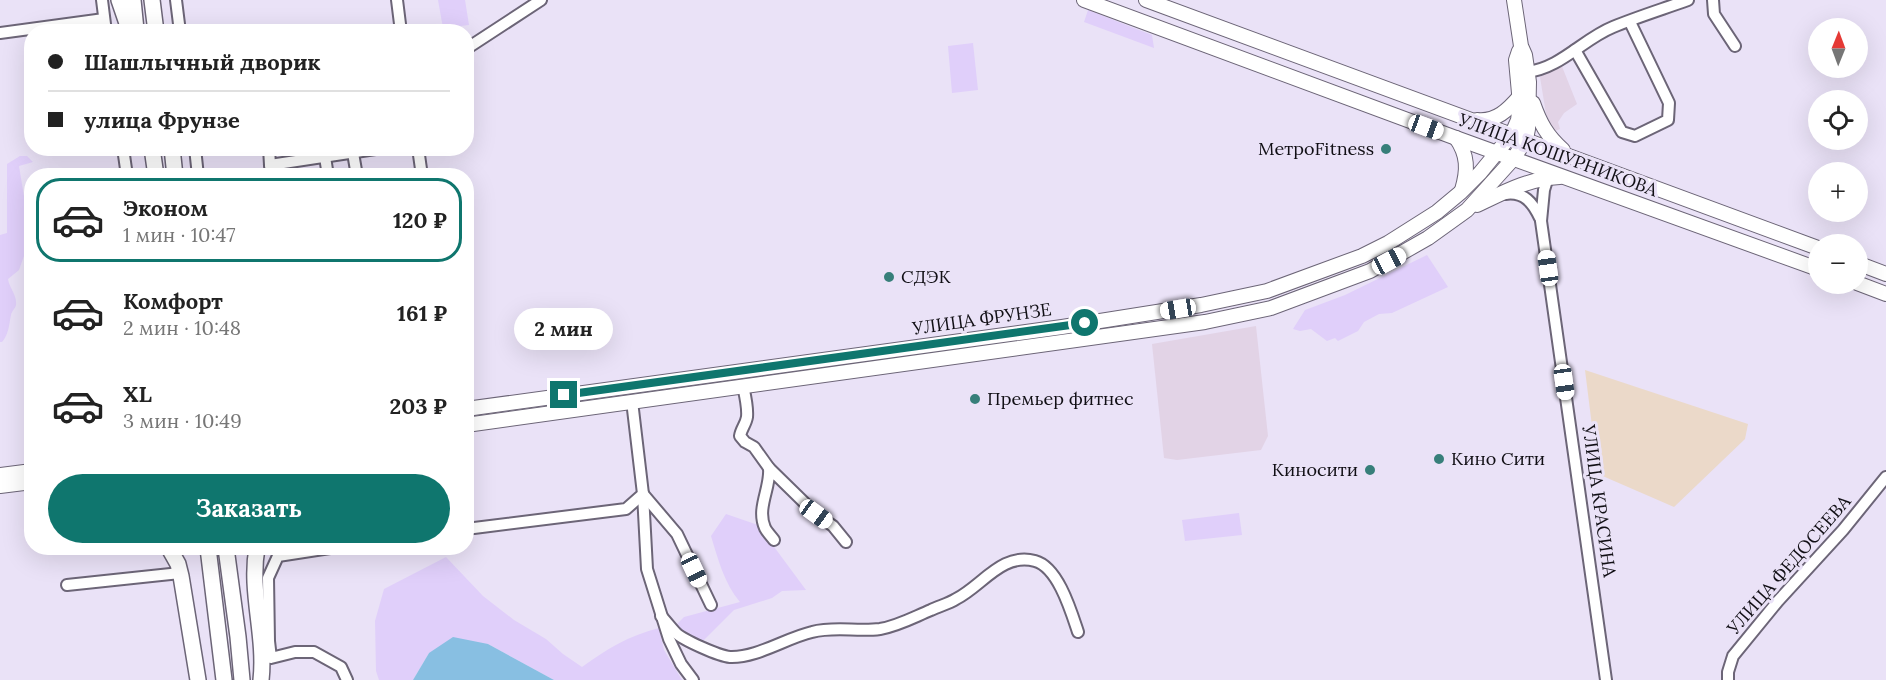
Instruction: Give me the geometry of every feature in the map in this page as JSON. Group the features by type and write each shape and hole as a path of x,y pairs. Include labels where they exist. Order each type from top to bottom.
{"highway":[{"path":"119,0 127,24"},
{"path":"133,0 135,24"},
{"path":"152,0 155,24"},
{"path":"162,24 163,0"},
{"path":"173,555 180,573 195,679"},
{"path":"209,555 224,680"},
{"path":"227,555 242,680"},
{"path":"256,555 255,574 262,656 261,680"}],"main road":[{"name":"УЛИЦА КОШУРНИКОВА","path":"1084,0 1456,138 1808,264"},
{"name":"УЛИЦА КОШУРНИКОВА","path":"1146,0 1808,244"},
{"path":"1512,134 1525,94 1527,72 1514,0"},
{"path":"1521,46 1516,60 1530,115 1526,139"},
{"path":"1471,119 1485,121 1500,116 1525,94"},
{"path":"1525,94 1551,140 1569,155"},
{"name":"УЛИЦА ФРУНЗЕ","path":"474,408 1006,334 1201,305 1267,291 1362,256 1399,237 1444,207 1461,192 1512,134"},
{"path":"1456,138 1464,148 1467,163 1461,192"},
{"name":"УЛИЦА ФРУНЗЕ","path":"474,424 1205,322 1271,308 1370,271 1428,238 1467,210 1514,158 1526,139"},
{"path":"1467,210 1511,188 1548,177 1566,176"},
{"path":"1868,267 1886,274"},
{"path":"1868,287 1886,294"},
{"path":"1006,334 1009,350"},
{"path":"935,344 937,360"},
{"path":"0,475 24,472"},
{"path":"0,486 24,483"}],"street":[{"path":"102,0 105,24"},
{"path":"176,0 179,24"},
{"path":"397,0 400,24"},
{"path":"474,44 541,0"},
{"path":"1527,72 1558,62 1605,31 1688,0"},
{"path":"1713,0 1714,14 1735,46"},
{"path":"67,24 104,19"},
{"path":"1575,50 1622,132 1635,136 1668,120 1669,103 1630,22"},
{"path":"0,33 24,30"},
{"path":"278,168 320,156"},
{"name":"УЛИЦА КРАСИНА","path":"1548,177 1544,190 1541,221 1605,680"},
{"name":"УЛИЦА КРАСИНА","path":"1496,196 1516,194 1528,199 1534,205 1541,221"},
{"path":"743,386 747,420 740,430 740,436 744,442 754,447 769,468 816,514 832,526 846,542"},
{"path":"632,401 643,494 647,569 669,639 681,664 693,680"},
{"path":"769,468 770,480 763,502 763,516 765,527 774,540"},
{"name":"УЛИЦА ФЕДОСЕЕВА","path":"1728,680 1733,656 1886,477"},
{"path":"474,527 626,509 643,494"},
{"path":"643,494 677,534 711,605"},
{"path":"281,555 278,556 268,578 271,658 295,652 314,652 341,667 347,680"},
{"path":"661,616 676,634 714,653 728,657 741,657 823,629 867,630 894,626 957,599 1000,566 1013,560 1025,559 1038,561 1053,573 1078,632"},
{"path":"67,585 180,573"}],"shaded area":[{"path":"438,0 465,0 469,24 442,24"},
{"path":"1088,10 1152,35 1154,48 1084,22"},
{"path":"973,43 978,90 952,93 948,46"},
{"path":"1561,64 1577,104 1564,113 1558,122 1560,129 1553,132 1546,114 1540,77"},
{"path":"20,156 27,156 33,162 19,166 24,196 24,256 19,270 8,279 16,304 6,336 0,342 0,235 7,233 7,164"},
{"path":"1427,255 1448,287 1392,313 1379,314 1364,322 1358,331 1338,341 1335,338 1327,341 1311,329 1300,331 1293,329 1305,310 1345,295"},
{"path":"1256,326 1268,436 1261,450 1177,460 1164,458 1152,344"},
{"path":"1585,370 1748,424 1745,439 1674,507 1598,474"},
{"path":"1239,513 1242,535 1185,541 1182,520"},
{"path":"726,514 758,525 806,590 782,591 772,598 734,610 702,642 682,632 677,624 684,617 740,602 726,579 711,536"},
{"path":"446,557 483,596 582,667 618,644 659,628 664,650 682,680 554,680 488,644 429,653 413,680 379,680 376,671 375,621 384,589"}],"water":[{"path":"453,637 488,644 554,680 413,680 429,653"}],"place":[{"name":"МетроFitness","path":"1386,149"},
{"name":"СДЭК","path":"889,277"},
{"name":"Премьер фитнес","path":"975,399"},
{"name":"Кино Сити","path":"1439,459"},
{"name":"Киносити","path":"1370,470"}],"route":[{"path":"564,395 1085,323"}]}
